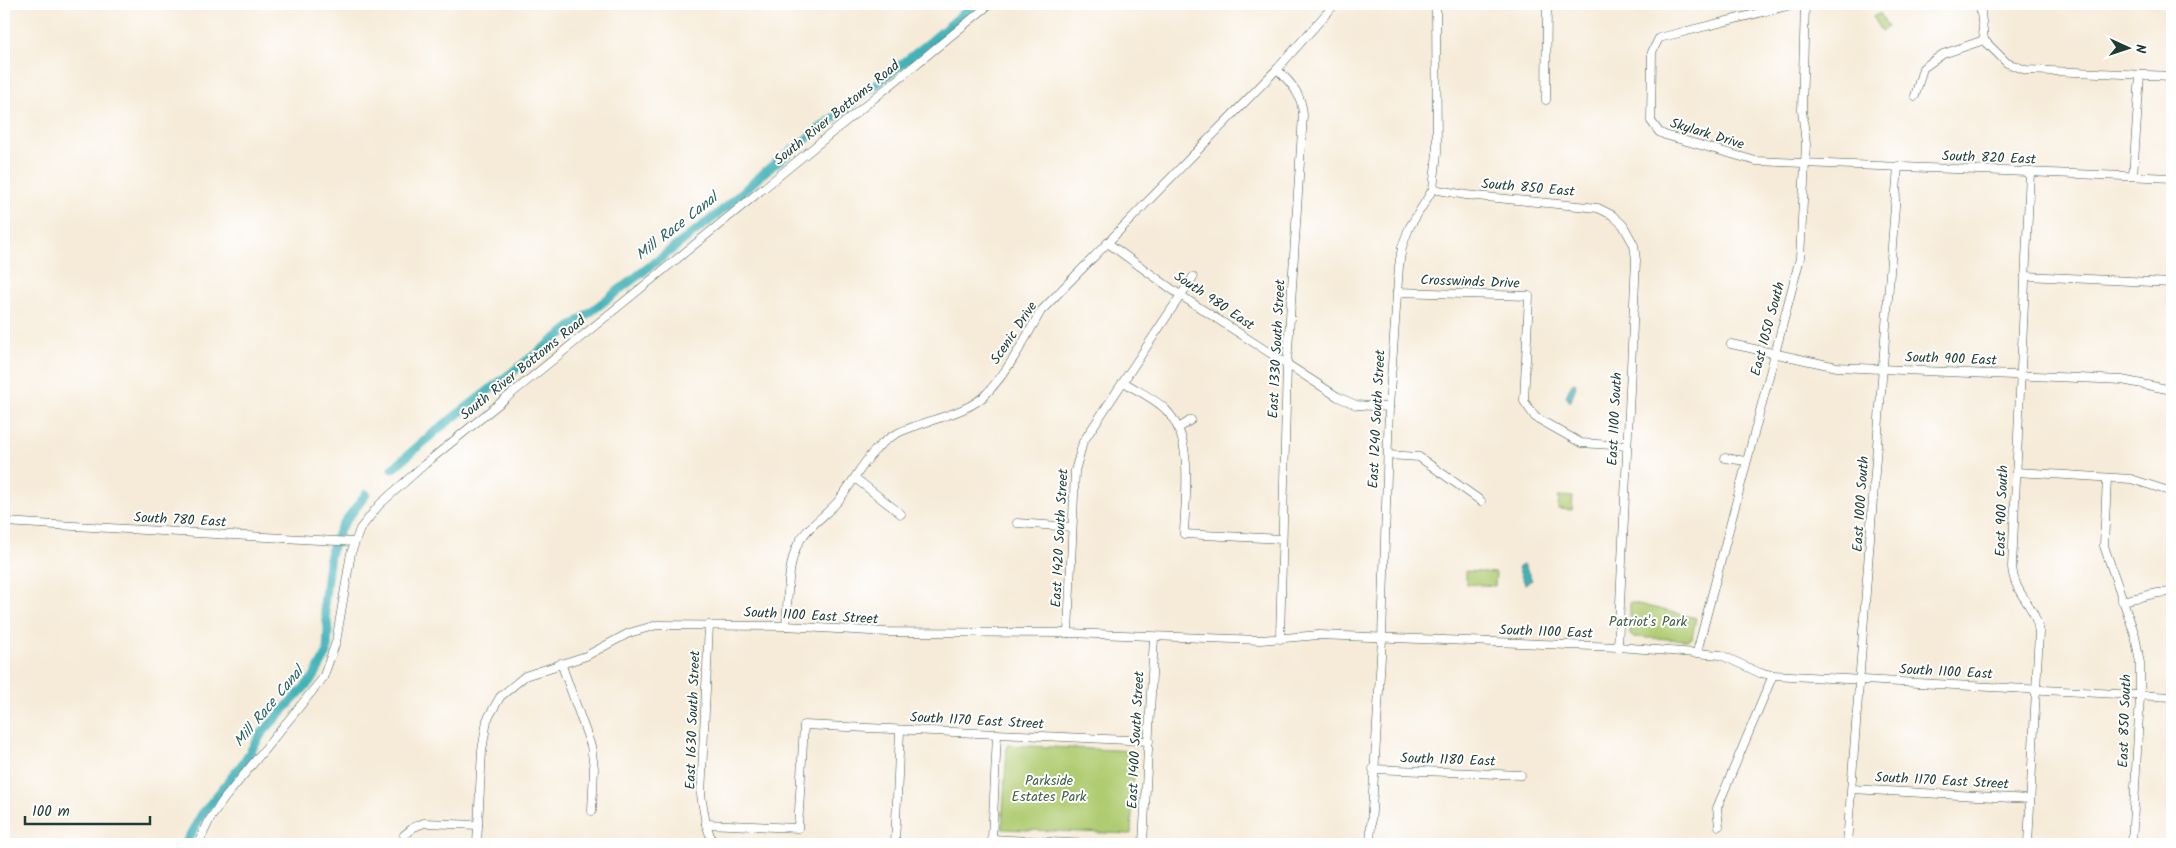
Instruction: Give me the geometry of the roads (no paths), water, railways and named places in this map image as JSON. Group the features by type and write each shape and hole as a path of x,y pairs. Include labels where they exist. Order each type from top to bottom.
{"street":[{"name":"South River Bottoms Road","path":"198,844 207,824 224,799 323,678 336,642 354,542 360,529 374,511 424,464 990,4"},
{"name":"Scenic Drive","path":"786,626 791,571 796,548 808,529 838,501 864,462 878,446 896,434 923,422 953,414 987,394 1020,348 1041,311 1277,69 1335,4"},
{"name":"East 1240 South Street","path":"1370,844 1382,639 1389,407 1397,292 1402,247 1409,228 1433,189 1437,153 1436,4"},
{"path":"1546,100 1547,4"},
{"name":"Skylark Drive","path":"1795,4 1659,38 1652,52 1651,121 1659,132 1665,135 1749,160 1805,163"},
{"name":"East 1050 South","path":"1697,652 1800,258 1806,144 1802,110 1805,4"},
{"path":"1980,4 1984,40 2007,63 2026,70 2172,76"},
{"path":"1915,96 1923,68 1943,54 1984,40"},
{"name":"East 1330 South Street","path":"1277,69 1296,90 1303,106 1288,365 1280,639"},
{"path":"2133,176 2140,75"},
{"name":"South 820 East","path":"1805,163 2172,178"},
{"name":"East 1000 South","path":"1847,844 1898,166"},
{"name":"East 900 South","path":"2028,844 2038,625 2033,611 2017,590 2013,576 2030,172"},
{"name":"South 850 East","path":"1433,189 1466,195 1589,206 1605,211 1619,221"},
{"name":"East 1100 South","path":"1618,647 1636,260 1631,238 1619,221"},
{"name":"South 980 East","path":"1108,244 1180,295 1338,397 1356,406 1389,407"},
{"path":"2025,276 2172,283"},
{"name":"East 1420 South Street","path":"1068,633 1075,471 1083,442 1192,278"},
{"name":"Crosswinds Drive","path":"1397,292 1529,296 1524,401 1535,417 1581,443 1627,446"},
{"name":"South 900 East","path":"1731,344 1837,367 2122,380 2172,390"},
{"path":"1124,382 1166,409 1179,428 1186,452 1184,534 1282,539"},
{"path":"1179,428 1190,420"},
{"path":"1388,455 1419,457 1481,501"},
{"path":"1725,458 1746,461"},
{"path":"2016,472 2131,479 2172,492"},
{"path":"855,478 901,514"},
{"name":"East 850 South","path":"2107,478 2103,537 2108,559 2138,648 2140,696 2132,844"},
{"name":"South 780 East","path":"4,522 354,542"},
{"path":"1017,523 1072,527"},
{"path":"2122,601 2172,592"},
{"name":"South 1100 East Street","path":"478,825 482,751 487,720 500,697 525,676 586,656 630,633 657,625 786,626 887,632 1068,633 1154,637"},
{"name":"East 1630 South Street","path":"709,625 701,795 706,824 713,844"},
{"name":"South 1100 East","path":"1154,637 1261,640 1319,635 1618,647 1721,655 1760,673 1773,676 2172,697"},
{"name":"East 1400 South Street","path":"1144,844 1154,637"},
{"path":"561,663 591,746 594,768 592,810"},
{"path":"1719,826 1717,808 1773,676"},
{"name":"South 1170 East Street","path":"706,824 798,828 804,725 1149,741"},
{"path":"895,844 900,730"},
{"path":"997,735 992,839 1090,844"},
{"name":"South 1180 East","path":"1373,769 1521,775"},
{"name":"South 1170 East Street","path":"1852,789 2030,799"},
{"path":"404,835 414,827 424,824 478,825 477,844"}],"water":[{"path":"1572,383 1575,383 1576,386 1571,401 1569,401 1566,396"},
{"path":"1524,564 1532,580 1525,584 1518,568"}],"waterway":[{"name":"Mill Race Canal","path":"392,469 437,430 719,213 767,170 930,42 975,4"},
{"name":"Mill Race Canal","path":"185,844 202,814 243,763 262,733 313,678 327,653 328,628 324,605 330,554 341,527 366,494"}],"park label":[{"name":"Patriot's Park","path":"1648,622"},
{"name":"Parkside Estates Park","path":"1049,790"}]}
